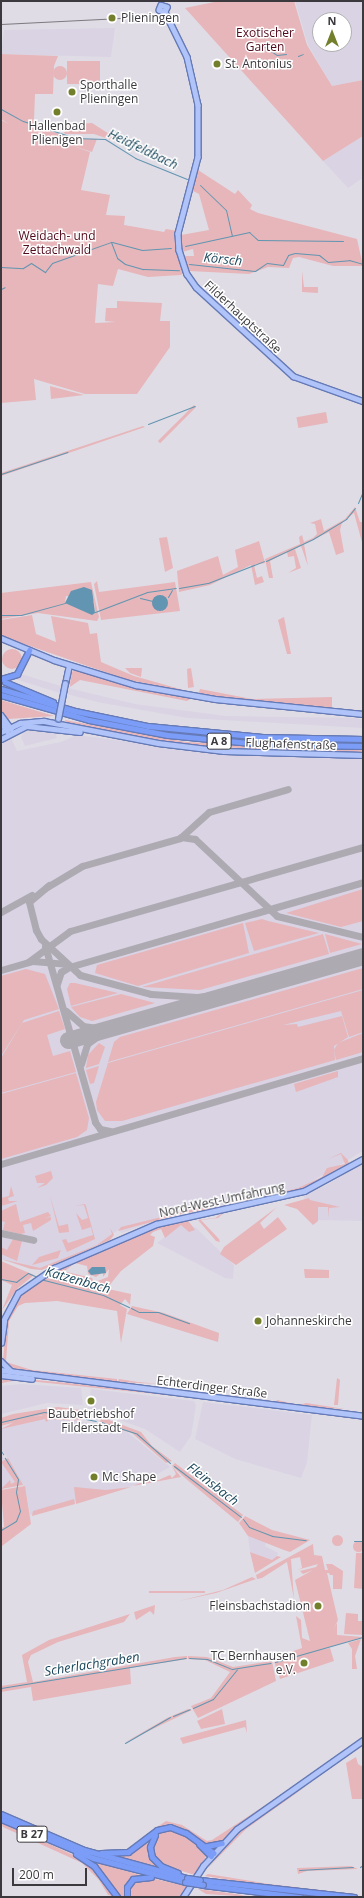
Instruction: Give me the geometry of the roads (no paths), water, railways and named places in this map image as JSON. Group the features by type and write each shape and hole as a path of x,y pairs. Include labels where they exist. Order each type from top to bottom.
{"highway":[{"path":"3,680 13,677 22,668 29,650"},
{"path":"3,680 59,707"},
{"name":"A 8","path":"1,689 59,707 180,730 262,737 363,739"},
{"name":"A 8","path":"2,695 90,720 168,735 252,743 363,746"},
{"name":"B 27","path":"1,1814 84,1850 204,1883 300,1897"},
{"name":"B 27","path":"1,1819 73,1850 158,1876 187,1878 200,1880 204,1883 354,1897"},
{"path":"84,1850 124,1854 157,1830 170,1827 207,1846 212,1854"},
{"path":"187,1878 154,1861 150,1847 157,1832 178,1830 212,1854"},
{"path":"207,1846 222,1843"},
{"path":"73,1850 94,1866 117,1897"},
{"path":"127,1897 127,1887 133,1879 158,1876"}],"main road":[{"name":"Filderhauptstraße","path":"160,3 166,7 165,12 187,56 198,105 197,165 178,233 179,250 187,274 196,287 293,376 363,401"},
{"path":"3,639 70,665 136,684 196,696 363,714"},
{"path":"3,639 36,649 41,655"},
{"path":"57,723 70,665"},
{"path":"1,715 10,731"},
{"path":"3,721 20,726"},
{"name":"Flughafenstraße","path":"1,739 10,731 20,726 57,723 123,737 224,751 363,755"},
{"name":"Flughafenstraße","path":"1,732 10,731"},
{"name":"Nord-West-Umfahrung","path":"1,1325 7,1310 18,1293 35,1278 42,1274 156,1224 304,1191 363,1159"},
{"name":"Nord-West-Umfahrung","path":"1,1343 7,1310"},
{"path":"1,1361 13,1372"},
{"name":"Echterdinger Straße","path":"1,1370 58,1380"},
{"name":"Echterdinger Straße","path":"1,1375 58,1380 363,1416"},
{"path":"183,1897 212,1854 222,1843 253,1817 342,1757 363,1740"}],"water":[{"path":"84,587 92,590 95,613 92,615 65,603 71,591"},
{"path":"160,595 166,597 168,603 166,609 160,611 154,609 152,603 154,597"},
{"path":"92,1267 105,1267 106,1273 91,1275 88,1271"}],"waterway":[{"path":"262,45 277,55 286,54"},
{"path":"298,56 303,54"},
{"name":"Heidfeldbach","path":"1,109 23,121 75,138 105,139 135,158 187,179"},
{"name":"Heidfeldbach","path":"200,185 226,210 232,235"},
{"name":"Heidfeldbach","path":"185,246 249,232 258,240 343,241"},
{"name":"Körsch","path":"1,267 23,268 31,263 45,272 52,263 111,242 117,258 125,264 143,269 179,270"},
{"path":"112,242 142,250 171,248"},
{"name":"Körsch","path":"189,264 255,271 267,263 283,265 288,255 295,253 319,255 328,262 349,260 363,264"},
{"path":"1,289 5,287"},
{"path":"148,424 195,406"},
{"path":"1,474 67,452"},
{"path":"358,503 363,491"},
{"path":"266,561 313,539 346,519 355,508"},
{"path":"179,588 208,583 264,561"},
{"path":"95,612 147,592 176,588"},
{"path":"168,597 172,590"},
{"path":"140,598 153,601"},
{"path":"1,615 21,615 65,603"},
{"name":"Katzenbach","path":"1,1279 16,1282 28,1273 37,1277"},
{"name":"Katzenbach","path":"40,1279 103,1295 129,1307"},
{"name":"Katzenbach","path":"131,1308 139,1312 158,1312 189,1323"},
{"name":"Fleinsbach","path":"1,1422 44,1412 81,1417"},
{"name":"Fleinsbach","path":"86,1419 96,1421"},
{"name":"Fleinsbach","path":"101,1422 137,1434 170,1463"},
{"path":"1,1530 16,1521 20,1511 16,1492 18,1479 5,1458"},
{"name":"Fleinsbach","path":"174,1466 241,1517"},
{"name":"Fleinsbach","path":"243,1519 249,1527 272,1536 306,1540"},
{"name":"Fleinsbach","path":"354,1541 363,1541"},
{"path":"275,1662 362,1637"},
{"name":"Scherlachgraben","path":"1,1688 186,1658"},
{"name":"Scherlachgraben","path":"189,1658 207,1659 232,1669 271,1663"},
{"path":"193,1708 213,1699 237,1669"},
{"path":"173,1716 190,1709"},
{"path":"125,1743 170,1717"},
{"path":"299,1870 353,1867"}],"tram line":[{"path":"1,24 121,18"}],"place":[{"name":"Plieningen","path":"112,18"},
{"name":"St. Antonius","path":"217,64"},
{"name":"Sporthalle Plieningen","path":"72,92"},
{"name":"Hallenbad Plienigen","path":"57,112"},
{"name":"Johanneskirche","path":"258,1321"},
{"name":"Baubetriebshof Filderstadt","path":"91,1401"},
{"name":"Mc Shape","path":"94,1477"},
{"name":"Fleinsbachstadion","path":"318,1606"},
{"name":"TC Bernhausen e.V.","path":"304,1663"}],"park label":[{"name":"Exotischer Garten","path":"265,40"},
{"name":"Weidach- und Zettachwald","path":"57,243"}]}
